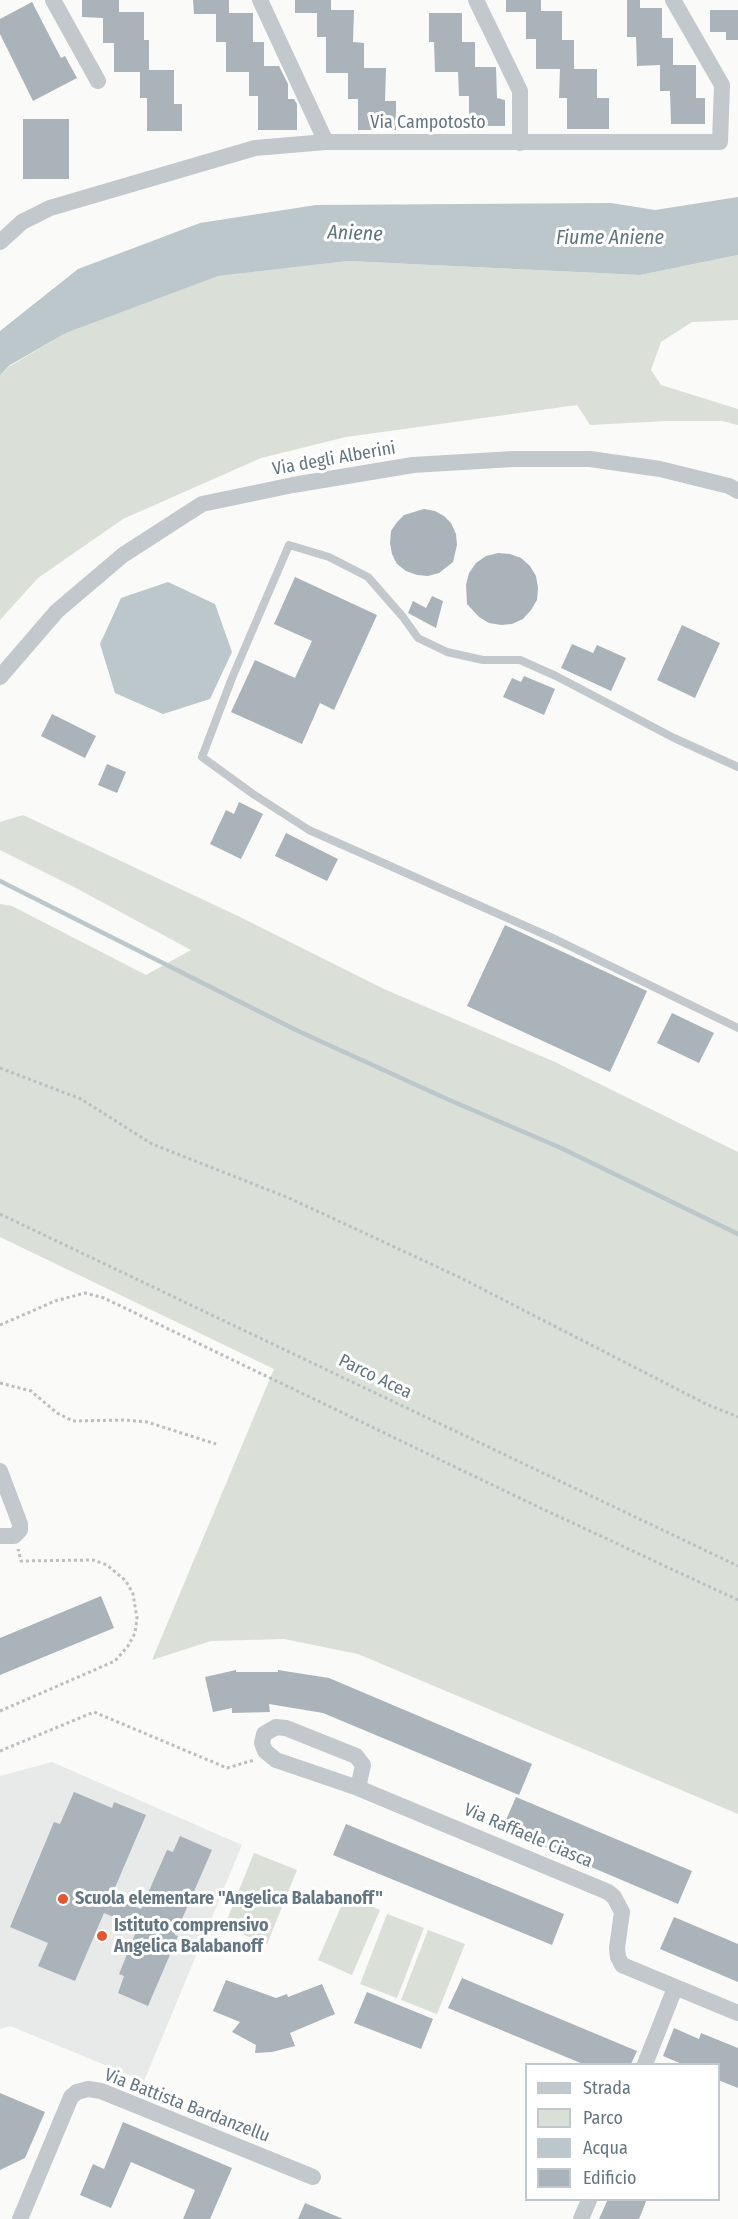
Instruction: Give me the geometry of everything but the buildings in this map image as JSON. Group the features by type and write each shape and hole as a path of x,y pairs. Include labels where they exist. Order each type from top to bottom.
{"street":[{"path":"53,0 98,81"},
{"path":"260,0 326,142"},
{"path":"476,0 520,92 520,143"},
{"name":"Via Campotosto","path":"0,242 22,222 50,208 255,148 326,142 720,142 722,85 673,0"},
{"name":"Via degli Alberini","path":"0,677 57,611 123,555 202,504 294,485 413,465 513,459 590,459 660,469 738,490"},
{"path":"0,1471 19,1518 20,1530 7,1536"},
{"path":"269,1756 262,1743 264,1734 276,1727 286,1728 356,1756 363,1766 358,1788"},
{"name":"Via Raffaele Ciasca","path":"269,1756 358,1788 608,1892 614,1897 622,1912 617,1948 622,1965 675,1988"},
{"path":"645,2063 675,1988 738,2013"},
{"name":"Via Battista Bardanzellu","path":"20,2219 71,2097 77,2092 88,2089 101,2091 312,2177"},
{"path":"581,2219 588,2201"}],"lane":[{"path":"738,767 674,738 556,676 520,660 483,660 447,652 418,638 368,577 329,557 289,545 232,678 202,757 252,794 309,830 557,940 738,1028"}],"path":[{"path":"0,1068 81,1099 152,1144 289,1198 459,1277 706,1404 738,1417"},
{"name":"Parco Acea","path":"0,1214 738,1566"},
{"path":"0,1325 55,1301 85,1293 104,1298 532,1504 738,1600"},
{"path":"0,1383 31,1391 57,1413 73,1421 147,1422 216,1444"},
{"path":"0,1711 115,1661 135,1634 137,1618 133,1594 126,1581 107,1564 93,1560 21,1561 7,1536"},
{"path":"0,1751 94,1712 227,1768 269,1756"}],"shaded area":[{"name":"Istituto comprensivo Angelica Balabanoff","path":"52,1762 242,1845 144,2081 10,2026 0,2029 0,1776"}],"green space":[{"path":"738,255 738,320 692,322 661,342 651,370 661,385 738,409 738,425 722,421 667,421 590,425 577,405 346,437 261,458 123,519 38,578 0,620 0,375 10,366 66,333 217,276 348,261 640,275"},
{"path":"23,815 240,917 384,989 555,1062 738,1152 738,1814 358,1654 284,1639 211,1641 152,1660 274,1369 0,1237 0,904 12,906 146,975 191,950 0,850 0,822"},
{"path":"254,1853 297,1870 267,1944 224,1927"},
{"path":"346,1895 380,1910 352,1975 318,1960"},
{"path":"387,1914 424,1928 397,1998 360,1984"},
{"path":"428,1930 465,1944 437,2014 401,2000"}],"water":[{"name":"Fiume Aniene","path":"738,197 738,255 640,275 348,261 218,276 66,333 10,365 0,375 0,331 78,269 200,223 316,205 611,203 655,210"},
{"path":"168,582 215,604 232,652 210,699 163,714 115,693 100,644 121,598"}],"waterway":[{"path":"0,881 296,1030 561,1148 738,1234"}],"place":[{"name":"Scuola elementare \"Angelica Balabanoff\"","path":"63,1899"},
{"name":"Istituto comprensivo Angelica Balabanoff","path":"102,1936"}],"water label":[{"name":"Aniene","path":"355,234"}]}
